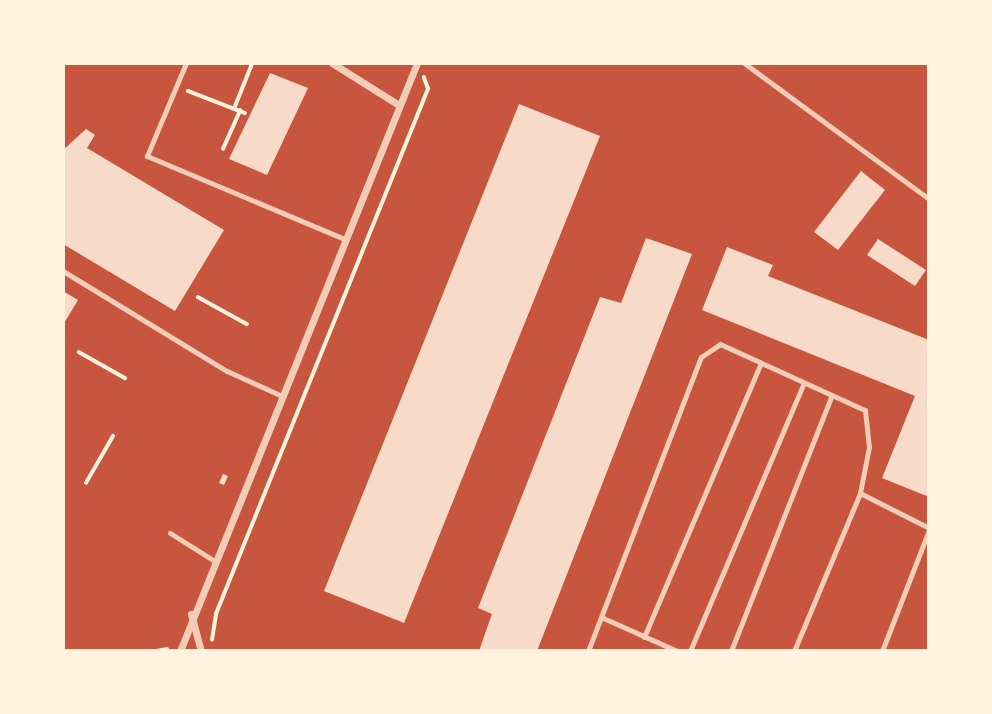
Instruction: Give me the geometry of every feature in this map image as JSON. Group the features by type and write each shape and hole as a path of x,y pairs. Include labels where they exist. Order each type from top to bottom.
{"street":[{"path":"332,63 400,105"},
{"path":"180,651 191,614 416,63"},
{"path":"191,614 201,651"}],"lane":[{"path":"186,63 147,156 344,239"},
{"path":"744,63 929,199"},
{"path":"63,271 227,371 280,395"},
{"path":"588,651 701,357 720,344 865,410 869,447 860,493 794,651"},
{"path":"645,636 761,363"},
{"path":"690,651 804,383"},
{"path":"731,651 832,395"},
{"path":"860,493 929,529 882,651"},
{"path":"170,533 213,560"},
{"path":"601,617 677,651"}],"path":[{"path":"223,149 240,111 252,64"},
{"path":"211,642 216,614 428,89 412,73"},
{"path":"176,87 240,111"},
{"path":"198,297 247,324"},
{"path":"79,352 125,378"},
{"path":"86,483 113,436"}],"building":[{"path":"270,73 308,88 267,175 229,159"},
{"path":"519,104 600,136 404,623 324,591"},
{"path":"86,129 95,135 87,148 224,230 175,311 63,244 63,150"},
{"path":"861,171 885,190 838,250 814,232"},
{"path":"646,238 692,254 537,651 479,651 492,614 478,608 600,297 621,303"},
{"path":"878,239 926,270 915,286 867,255"},
{"path":"727,247 773,265 768,276 929,340 929,497 882,478 915,396 702,310"},
{"path":"63,291 78,300 63,325"},
{"path":"223,474 228,476 224,485 219,483"}]}
